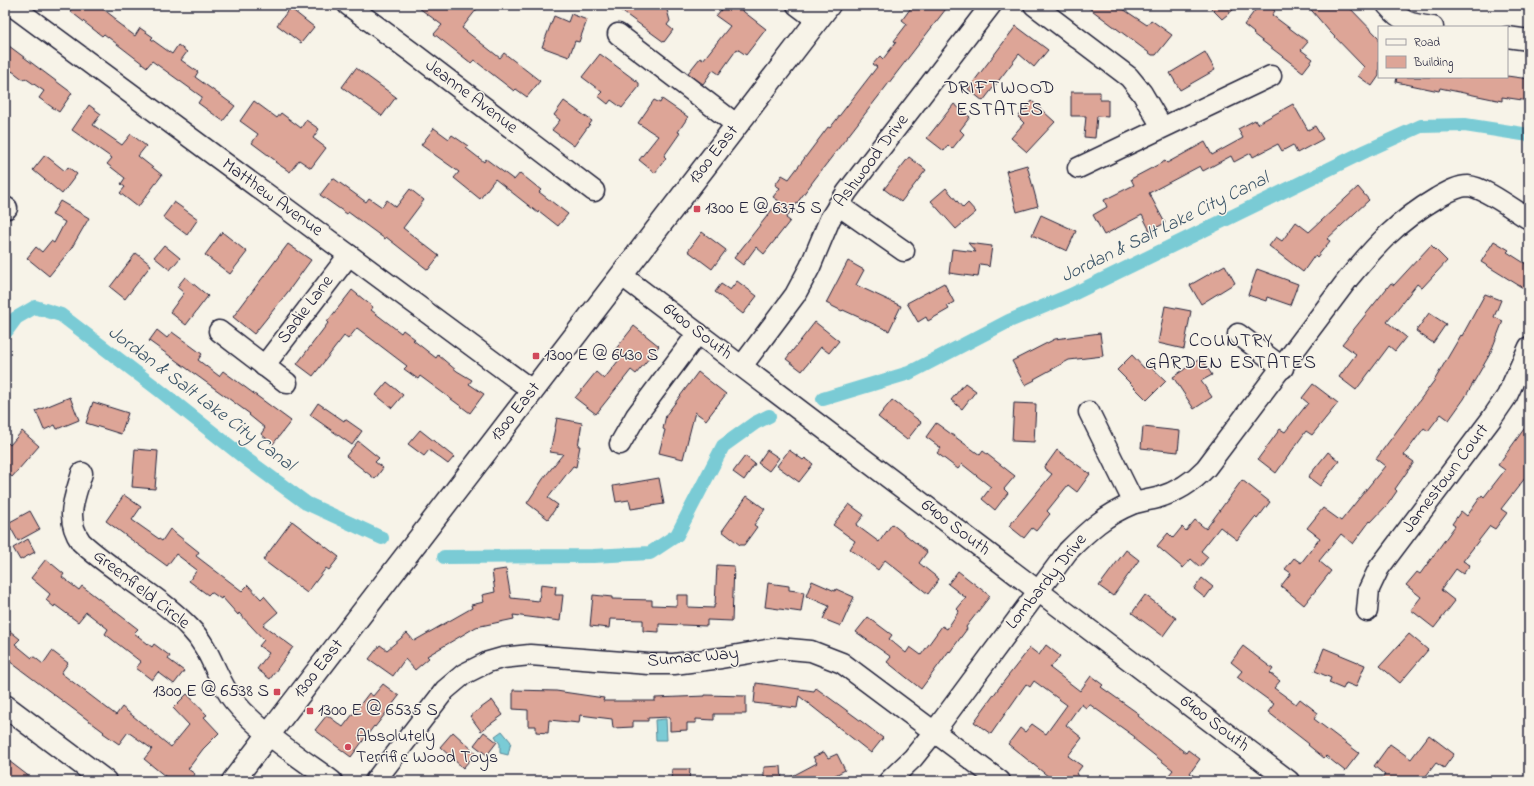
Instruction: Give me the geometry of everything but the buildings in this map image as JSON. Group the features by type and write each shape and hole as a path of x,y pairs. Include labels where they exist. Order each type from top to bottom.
{"main road":[{"name":"1300 East","path":"233,781 823,13"},
{"path":"5,706 105,781"}],"street":[{"name":"Matthew Avenue","path":"11,5 533,391"},
{"name":"Jeanne Avenue","path":"348,5 594,191"},
{"path":"797,5 823,13"},
{"name":"Ashwood Drive","path":"742,366 795,295 810,267 830,219 838,205 991,5"},
{"path":"1034,5 1129,77 1142,93 1162,127"},
{"path":"1387,5 1405,22 1427,26"},
{"path":"618,34 737,125"},
{"path":"1508,37 1529,40"},
{"path":"1078,168 1271,76"},
{"name":"Lombardy Drive","path":"889,781 913,758 934,732 1068,551 1092,527 1113,512 1134,503 1158,498 1180,490 1194,480 1206,468 1283,368 1370,251 1396,227 1418,209 1460,187 1468,186 1483,191 1529,219"},
{"path":"838,205 904,251"},
{"name":"Sadie Lane","path":"264,366 349,255"},
{"name":"6400 South","path":"621,275 1289,781"},
{"path":"219,331 287,383"},
{"path":"620,444 636,416 698,333"},
{"path":"1238,334 1283,368"},
{"name":"Jamestown Court","path":"1367,611 1369,589 1379,568 1496,413 1507,396 1529,347"},
{"path":"1089,412 1134,503"},
{"name":"Greenfield Circle","path":"82,473 71,512 74,530 81,542 192,629 209,653 222,682 231,697 250,718 332,781"},
{"name":"Sumac Way","path":"375,781 436,699 454,682 475,668 488,662 516,656 530,655 649,664 698,662 778,648 811,651 832,659 851,669 1000,781"}],"water":[{"path":"666,719 667,740 656,740 655,720"},
{"path":"502,731 511,742 508,755 500,753 500,744 495,736"}],"waterway":[{"name":"Jordan & Salt Lake City Canal","path":"823,399 909,373 1009,321 1071,295 1366,151 1421,126 1465,125 1529,135"},
{"name":"Jordan & Salt Lake City Canal","path":"5,333 16,318 35,307 61,315 246,459 306,503 382,538"},
{"name":"Jordan & Salt Lake City Canal","path":"444,557 593,556 650,553 677,535 723,446 755,423 769,416"}],"place":[{"name":"1300 E @ 6375 S","path":"697,209"},
{"name":"1300 E @ 6430 S","path":"536,356"},
{"name":"1300 E @ 6538 S","path":"277,692"},
{"name":"1300 E @ 6535 S","path":"310,711"},
{"name":"Absolutely Terrific Wood Toys","path":"348,747"}],"district":[{"name":"DRIFTWOOD ESTATES","path":"1000,99"},
{"name":"COUNTRY GARDEN ESTATES","path":"1231,352"}]}
